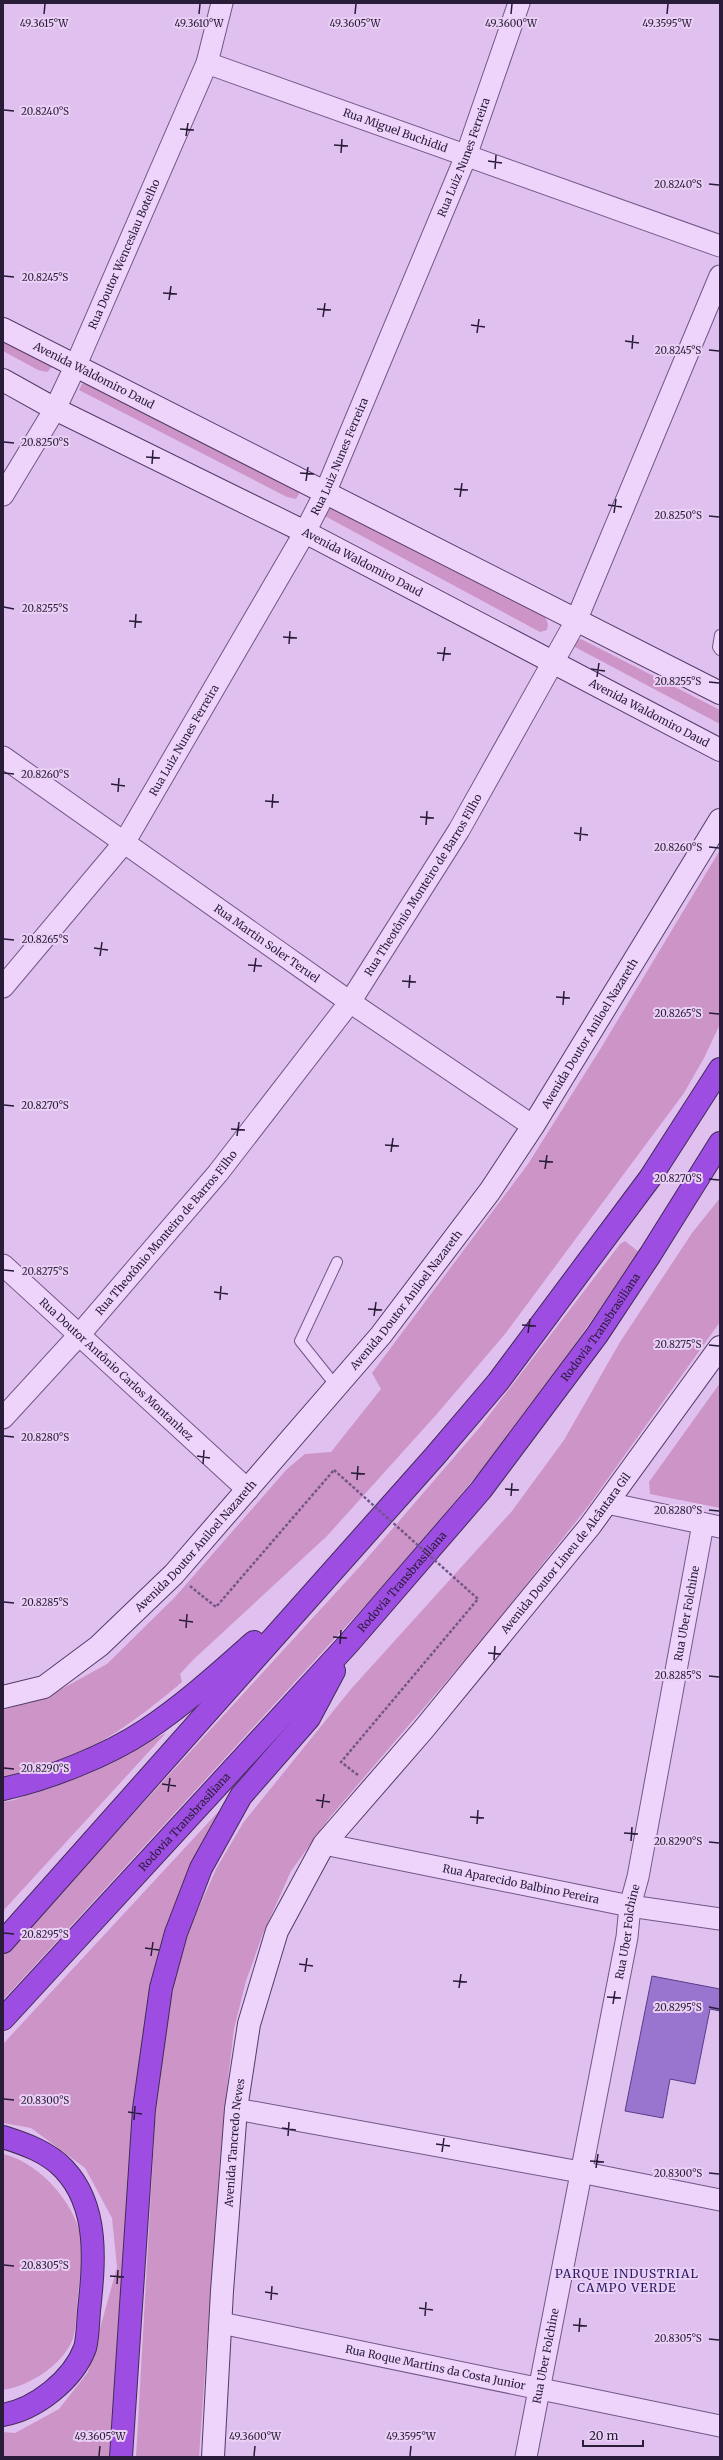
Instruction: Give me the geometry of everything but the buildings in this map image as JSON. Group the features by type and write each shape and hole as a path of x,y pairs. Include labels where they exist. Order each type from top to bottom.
{"highway":[{"path":"3,1942 436,1456 498,1382 650,1178 720,1069"},
{"name":"Rodovia Transbrasiliana","path":"3,2019 348,1644 481,1490 601,1328 650,1255 720,1142"},
{"path":"3,1789 79,1765 145,1731 208,1684 254,1641 286,1624"},
{"path":"121,2457 144,2109 161,1988 176,1933 201,1868 241,1796 309,1718 348,1644"},
{"path":"3,2137 36,2148 64,2169 81,2195 92,2229 94,2268 85,2347 69,2374 43,2398 14,2413 3,2415"}],"main road":[{"name":"Avenida Waldomiro Daud","path":"3,329 75,367 720,693"},
{"name":"Avenida Waldomiro Daud","path":"3,380 55,409 305,532 720,750"},
{"name":"Avenida Doutor Aniloel Nazareth","path":"3,1697 44,1687 99,1646 174,1574 386,1329 490,1191 533,1126 720,820"},
{"name":"Avenida Doutor Lineu de Alcântara Gil","path":"324,1844 423,1730 607,1503 720,1347"},
{"name":"Avenida Tancredo Neves","path":"213,2457 236,2109 249,2024 277,1931 324,1844"}],"street":[{"name":"Rua Doutor Wenceslau Botelho","path":"3,495 55,409 75,367 207,63 222,3"},
{"name":"Rua Luiz Nunes Ferreira","path":"3,987 124,844 305,532 325,493 466,156 519,3"},
{"name":"Rua Miguel Buchidid","path":"207,63 720,246"},
{"name":"Rua Theotônio Monteiro de Barros Filho","path":"3,1418 80,1334 218,1173 350,1002 459,830 576,620 720,276"},
{"name":"Rua Martin Soler Teruel","path":"3,757 124,844 350,1002 533,1126"},
{"name":"Rua Doutor Antônio Carlos Montanhez","path":"3,1265 80,1334 248,1490"},
{"path":"607,1503 712,1526"},
{"name":"Rua Uber Folchine","path":"526,2457 580,2172 627,1936 630,1906 638,1877 712,1526"},
{"name":"Rua Aparecido Balbino Pereira","path":"324,1844 630,1906 720,1919"},
{"path":"236,2109 580,2172 720,2200"},
{"name":"Rua Roque Martins da Costa Junior","path":"221,2323 720,2426"}],"lane":[{"path":"720,635 718,647 720,650"},
{"path":"336,1386 300,1341 338,1262"}],"path":[{"path":"174,1574 216,1607 334,1470 478,1599 341,1762"}],"shaded area":[{"path":"3,336 47,358 52,367 47,372 38,370 3,351"},
{"path":"90,383 294,485 300,492 296,499 287,497 79,390 82,384"},
{"path":"333,507 545,617 548,624 547,630 540,632 323,515 325,509"},
{"path":"581,639 720,710 720,724 573,646 575,640"},
{"path":"720,850 720,1024 704,1058 684,1093 505,1334 436,1415 327,1536 194,1659 180,1674 182,1682 131,1722 90,1748 58,1762 3,1781 3,1710 47,1697 107,1664 175,1597 287,1469 305,1454 331,1452 381,1389 372,1373 528,1164 601,1048"},
{"path":"720,1198 720,1322 589,1505 488,1633 330,1817 291,1871 262,1936 246,1981 234,2029 220,2161 199,2457 136,2457 157,2086 171,1990 190,1928 216,1869 243,1823 351,1689 512,1511 564,1440 620,1342 692,1233"},
{"path":"625,1241 639,1252 519,1425 372,1598 3,2000 3,1956 363,1563 480,1427 620,1244"},
{"path":"720,1383 720,1508 650,1494 649,1482"},
{"path":"166,1733 3,1911 3,1802 14,1800 92,1771"},
{"path":"219,1811 194,1866 162,1950 112,2457 3,2457 3,2432 15,2433 59,2409 88,2372 117,2267 112,2218 85,2168 31,2128 3,2123 3,2044"},
{"path":"3,2154 18,2159 32,2167 57,2190 68,2205 76,2220 81,2235 83,2251 75,2331 67,2350 60,2359 43,2373 23,2384 3,2390"}],"district":[{"name":"PARQUE INDUSTRIAL CAMPO VERDE","path":"627,2280"}]}
